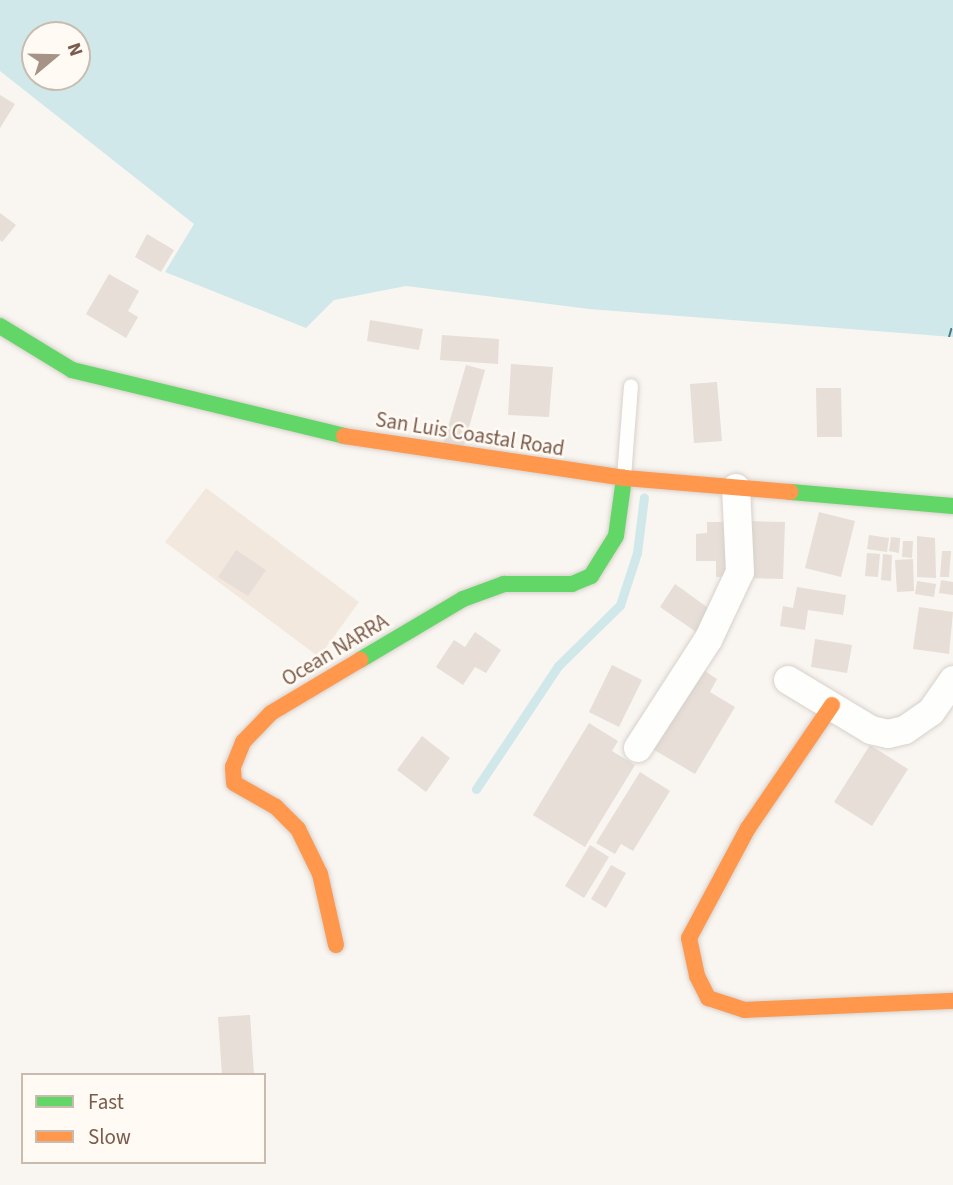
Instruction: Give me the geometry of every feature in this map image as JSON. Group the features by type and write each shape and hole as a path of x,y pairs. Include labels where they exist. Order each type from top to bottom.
{"street":[{"name":"San Luis Coastal Road","path":"0,326 72,370 336,435 624,478 953,506"},
{"name":"Ocean NARRA","path":"336,945 320,874 298,829 276,807 234,783 233,767 243,742 271,713 463,599 504,584 572,584 590,576 616,536 624,478"},
{"path":"638,748 690,672 740,572 736,488"},
{"path":"788,680 870,730 896,733 931,712 953,680"},
{"path":"832,705 748,828 689,938 696,976 708,998 745,1010 953,1001"}],"lane":[{"path":"624,478 631,386"}],"shaded area":[{"path":"206,488 359,602 319,657 165,542"}],"water":[{"path":"0,0 953,0 953,337 589,309 406,286 334,300 306,328 165,272 194,224 25,91 91,91 91,21 21,21 21,88 0,71"}],"building":[{"path":"0,95 15,104 0,128"},
{"path":"0,213 16,225 2,242 0,240"},
{"path":"147,234 174,250 161,272 135,257"},
{"path":"109,274 139,291 128,311 138,317 126,338 86,314"},
{"path":"370,320 423,329 419,350 367,341"},
{"path":"442,335 499,339 498,364 440,360"},
{"path":"511,364 553,367 549,417 508,415"},
{"path":"466,365 485,370 463,449 443,444"},
{"path":"717,382 722,441 694,443 690,384"},
{"path":"816,388 841,388 842,437 817,437"},
{"path":"819,512 855,521 841,577 805,568"},
{"path":"748,521 785,522 783,579 747,578"},
{"path":"707,522 733,522 736,576 716,577 716,561 696,561 696,534 707,533"},
{"path":"869,535 889,538 887,552 867,549"},
{"path":"917,536 935,538 936,578 917,577"},
{"path":"891,537 900,538 899,553 889,551"},
{"path":"903,541 913,541 912,558 902,557"},
{"path":"236,550 266,570 248,596 218,577"},
{"path":"942,551 951,551 949,577 940,577"},
{"path":"867,553 880,554 878,577 865,576"},
{"path":"883,554 892,555 891,581 881,580"},
{"path":"913,559 914,591 897,592 895,560"},
{"path":"941,580 953,582 953,595 939,593"},
{"path":"917,581 936,584 934,597 915,594"},
{"path":"675,584 711,610 696,632 660,607"},
{"path":"797,587 846,595 843,615 808,610 805,630 780,626 783,606 793,608"},
{"path":"919,607 953,612 949,654 913,649"},
{"path":"475,632 501,650 486,673 475,667 463,685 436,667 454,640 465,647"},
{"path":"815,639 852,645 847,673 811,667"},
{"path":"612,665 642,680 619,727 589,712"},
{"path":"699,667 717,679 710,692 735,707 695,774 651,748"},
{"path":"589,723 618,741 612,751 635,765 585,847 533,815"},
{"path":"422,736 450,758 426,792 397,770"},
{"path":"870,745 908,769 872,826 834,802"},
{"path":"640,772 670,791 633,851 621,844 615,854 596,843"},
{"path":"590,845 609,857 584,898 565,886"},
{"path":"611,865 626,873 606,908 591,899"},
{"path":"250,1015 254,1073 222,1073 218,1017"}],"waterway":[{"path":"476,789 558,666 620,605 637,553 644,497"}],"ferry route":[{"path":"949,337 953,323"}],"traffic: fast":[{"path":"0,326 72,370 344,436"},
{"path":"360,660 463,599 504,584 572,584 591,576 616,536 624,478"},
{"path":"790,492 953,506"}],"traffic: slow":[{"path":"344,436 624,478 790,492"},
{"path":"336,945 320,874 298,829 276,807 234,783 233,767 243,742 271,713 360,660"},
{"path":"832,705 748,828 689,938 697,976 708,998 745,1010 953,1001"}]}
